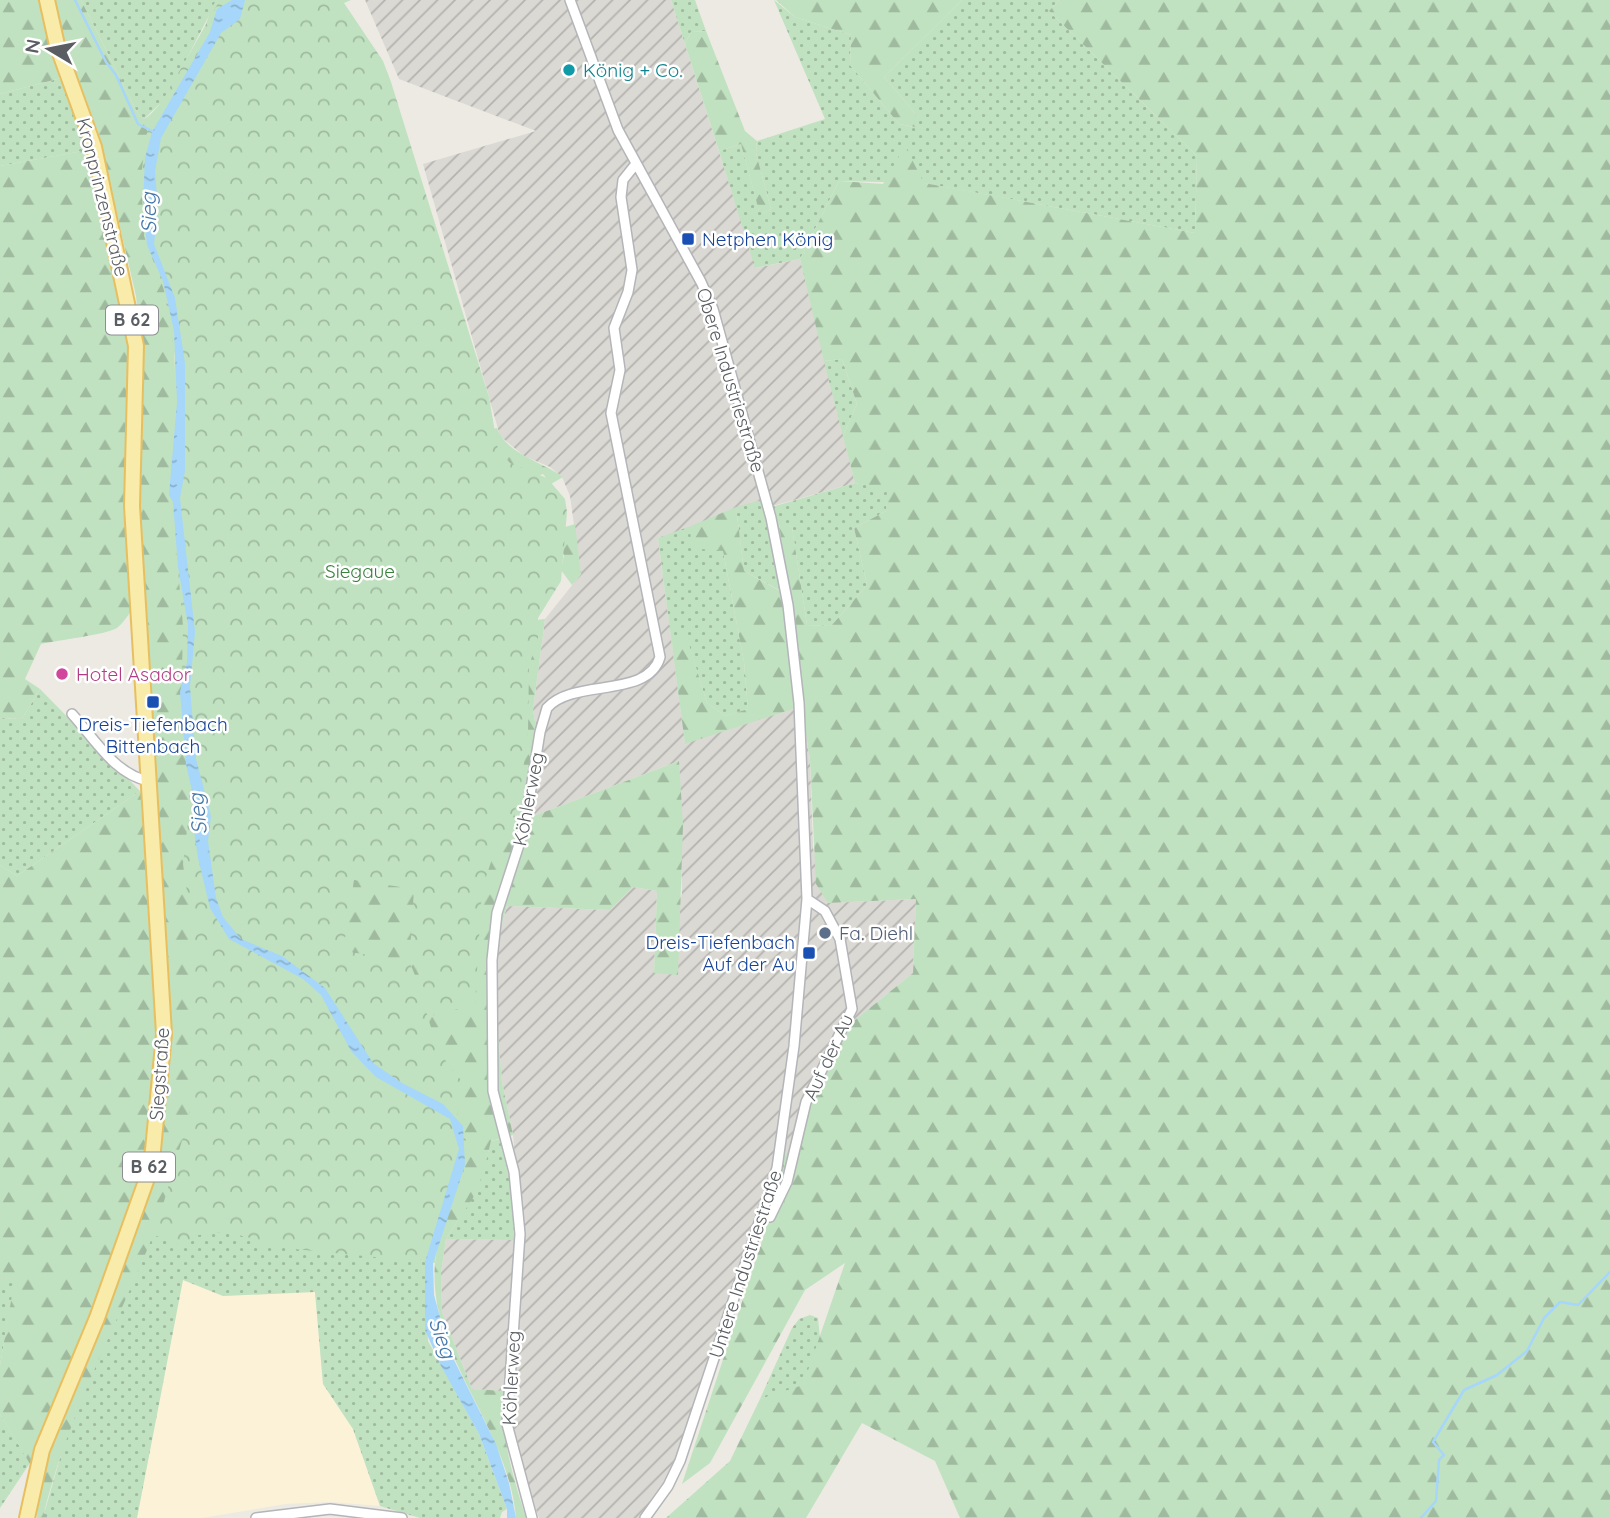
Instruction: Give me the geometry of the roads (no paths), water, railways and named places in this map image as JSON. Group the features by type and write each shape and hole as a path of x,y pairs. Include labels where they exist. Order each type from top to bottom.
{"main road":[{"name":"Kronprinzenstraße","path":"47,0 57,45 94,147 133,324 137,387 132,506 141,651"},
{"name":"Siegstraße","path":"27,1518 42,1450 97,1318 146,1181 153,1150 164,1034 141,651"}],"street":[{"name":"Obere Industriestraße","path":"570,0 606,100 635,165 702,282 726,350 779,553 794,646 799,703"},
{"name":"Köhlerweg","path":"532,1518 507,1424 520,1234 514,1172 492,1091 492,960 497,913 525,826 540,732 547,708 565,696 641,679 654,670 660,657 611,414 620,370 614,328 631,282 621,197 623,180 635,165"},
{"name":"Untere Industriestraße","path":"645,1518 668,1486 680,1461 777,1168 785,1123 807,899 799,703"},
{"path":"72,714 121,769 136,779 149,781"},
{"name":"Auf der Au","path":"763,1216 770,1217 780,1198 806,1101 852,1009 840,939 825,911 807,899"},
{"path":"256,1518 330,1509 401,1518"}],"water":[{"name":"Sieg","path":"232,0 245,0 240,19 221,33 161,138 155,171 158,211 154,244 175,298 185,363 185,471 180,498 195,632 190,687 196,759 211,816 208,841 216,898 223,917 241,939 282,956 325,988 373,1063 402,1083 443,1104 463,1126 465,1165 433,1263 434,1295 449,1350 496,1444 509,1483 516,1518 507,1518 507,1509 479,1434 441,1366 425,1330 425,1262 459,1149 450,1119 376,1077 351,1051 321,995 303,979 229,939 210,908 198,858 194,830 196,809 186,764 180,692 187,662 188,625 178,567 173,502 169,495 177,402 174,331 163,281 147,245 143,204 145,158 152,132 210,32 217,9"}],"waterway":[{"path":"75,0 106,62 116,75 138,124 154,132"},
{"path":"1421,1518 1436,1501 1439,1460 1444,1455 1433,1442 1464,1390 1497,1375 1527,1351 1544,1318 1560,1302 1578,1305 1610,1272"}],"place":[{"name":"König + Co.","path":"569,70"},
{"name":"Netphen König","path":"688,239"},
{"name":"Hotel Asador","path":"62,674"},
{"name":"Dreis-Tiefenbach Bittenbach","path":"153,702"},
{"name":"Fa. Diehl","path":"825,933"},
{"name":"Dreis-Tiefenbach Auf der Au","path":"809,953"}],"park label":[{"name":"Siegaue","path":"360,571"}]}
